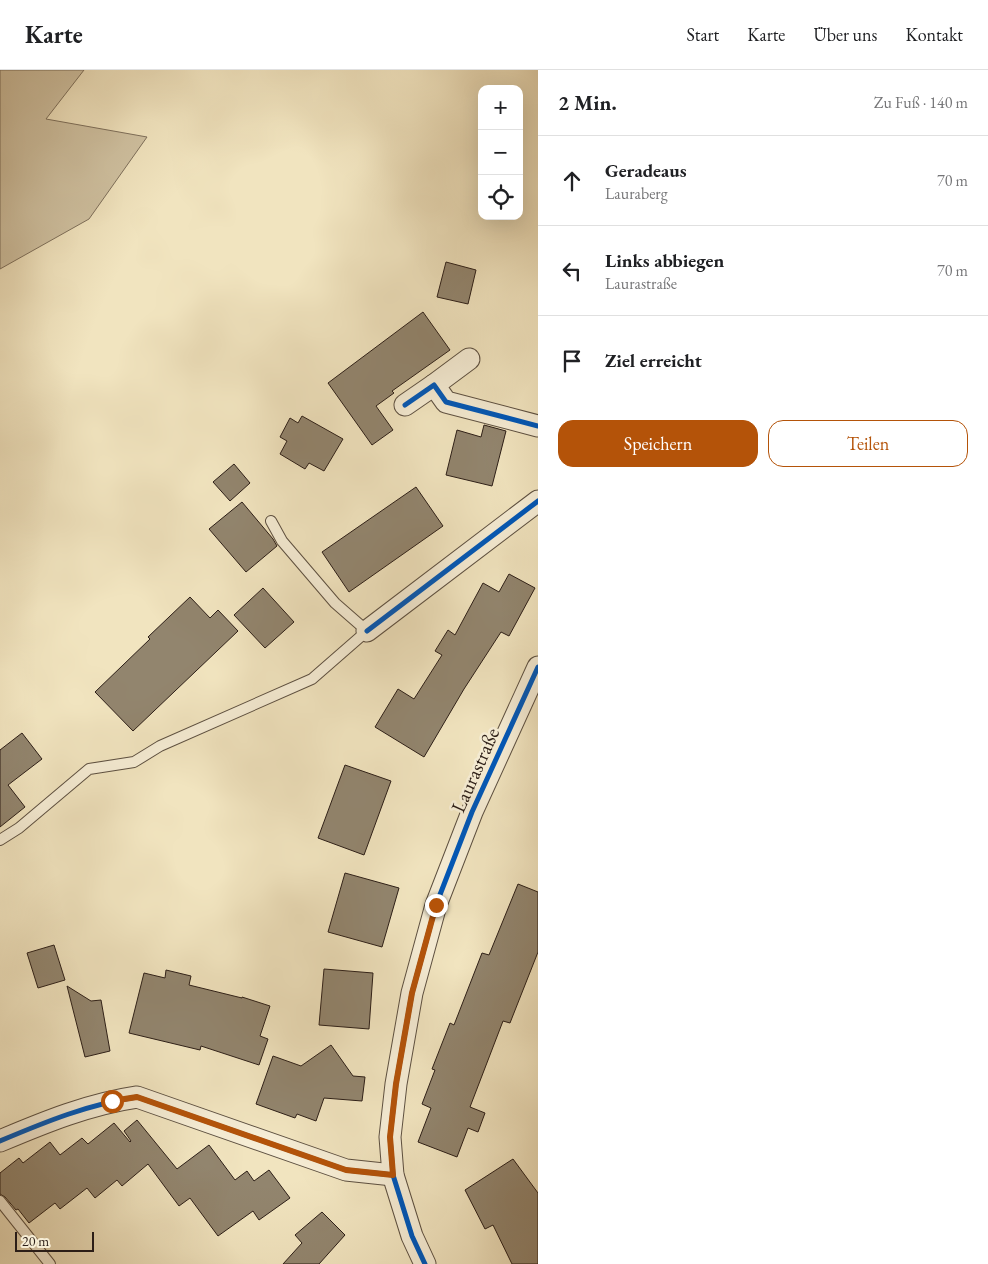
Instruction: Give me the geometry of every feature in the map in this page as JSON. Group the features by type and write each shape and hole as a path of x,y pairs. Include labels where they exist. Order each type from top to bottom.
{"street":[{"path":"405,405 469,359"},
{"path":"434,385 446,402 538,426"},
{"path":"367,631 538,501"},
{"name":"Laurastraße","path":"426,1264 412,1236 393,1175 390,1137 396,1084 412,993 436,905 472,812 538,667"},
{"path":"0,1141 48,1120 112,1101 137,1097 346,1170 393,1175"}],"lane":[{"path":"0,840 19,828 89,769 134,762 160,746 312,679 367,631 335,603 282,541 271,521"},
{"path":"0,1202 50,1264"}],"shaded area":[{"path":"0,70 84,70 46,119 147,137 89,219 0,269"}],"building":[{"path":"446,262 476,270 468,304 437,297"},
{"path":"423,312 450,350 392,391 394,393 376,406 393,430 372,445 328,383"},
{"path":"302,416 343,439 324,471 309,463 305,469 280,454 287,441 280,437 290,418 298,423"},
{"path":"484,425 506,431 492,486 446,475 457,430 481,437"},
{"path":"234,464 250,483 230,501 213,482"},
{"path":"416,487 443,526 349,592 322,552"},
{"path":"242,502 277,546 246,572 209,529"},
{"path":"509,574 535,588 509,636 501,632 464,689 424,757 375,727 398,689 414,699 442,655 435,651 448,630 455,635 483,583 499,592"},
{"path":"263,588 294,622 265,648 234,615"},
{"path":"190,597 210,618 218,610 238,631 133,731 95,692"},
{"path":"22,733 42,759 8,785 25,807 0,827 0,750"},
{"path":"345,765 391,781 364,855 318,838"},
{"path":"345,873 399,888 382,947 328,932"},
{"path":"518,884 538,892 538,952 510,1023 503,1021 470,1107 485,1113 478,1132 468,1128 457,1157 418,1142 431,1108 422,1104 435,1070 432,1069 450,1023 454,1025 482,953 489,955"},
{"path":"54,945 65,980 38,988 27,953"},
{"path":"324,969 373,973 369,1029 319,1025"},
{"path":"166,970 191,976 189,985 242,997 270,1006 260,1036 268,1039 259,1065 201,1046 200,1050 129,1033 144,973 165,978"},
{"path":"67,986 91,1001 101,1000 110,1051 85,1057"},
{"path":"331,1045 353,1076 365,1077 362,1101 324,1098 316,1121 297,1114 295,1118 256,1104 273,1056 301,1066"},
{"path":"137,1120 177,1169 209,1145 235,1180 247,1171 254,1181 269,1170 290,1198 259,1220 253,1211 218,1236 190,1198 179,1206 148,1164 122,1186 117,1180 95,1198 87,1188 60,1209 55,1203 29,1223 18,1209 16,1210 0,1194 0,1173 19,1158 23,1163 50,1142 60,1155 82,1138 88,1144 114,1123 130,1142 124,1131"},
{"path":"513,1159 538,1193 538,1264 512,1264 493,1225 485,1229 465,1190"},
{"path":"322,1212 345,1235 319,1264 283,1264 302,1243 295,1235"}],"cycle path":[{"path":"405,405 434,385 446,402 538,426"},
{"path":"367,631 538,501"},
{"path":"425,1264 412,1236 393,1175 390,1137 396,1084 412,993 436,905 472,812 538,667"},
{"path":"0,1141 84,1109 137,1097 346,1170 393,1175"}],"route":[{"path":"112,1101 137,1097 162,1104 346,1170 393,1175 390,1137 396,1084 412,993 436,905"}]}
